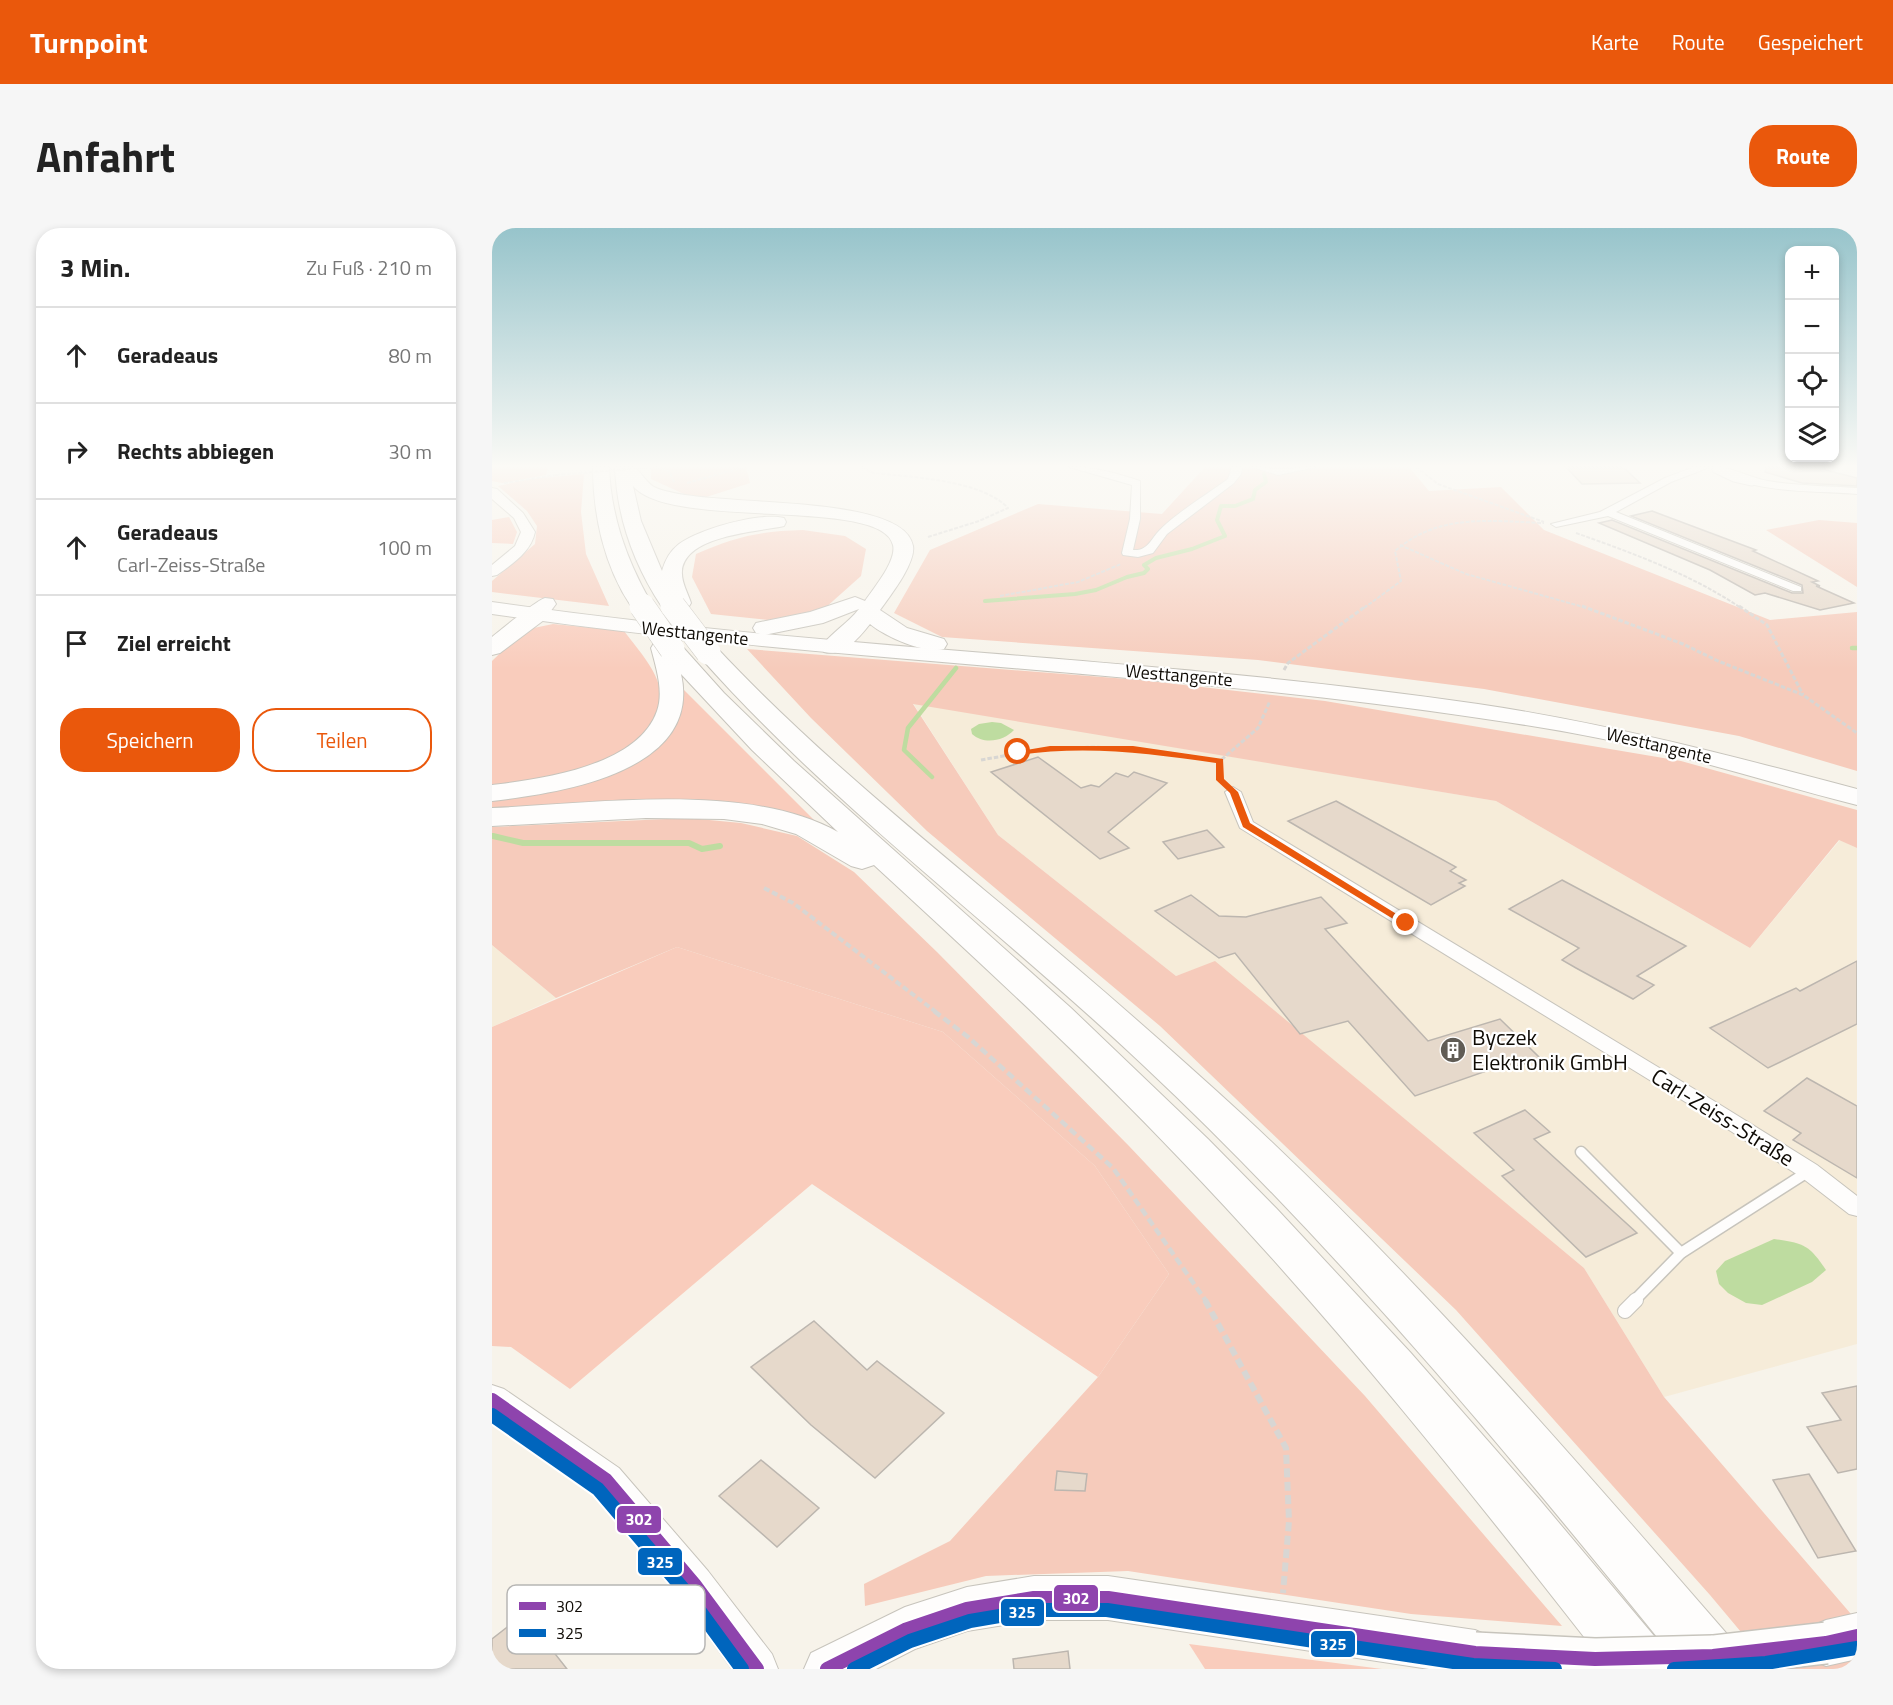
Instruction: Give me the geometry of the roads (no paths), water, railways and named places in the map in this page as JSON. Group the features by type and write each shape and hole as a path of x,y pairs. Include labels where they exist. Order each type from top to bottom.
{"highway":[{"path":"609,534 620,566 667,648 773,758 1122,1077 1252,1207 1504,1494 1645,1669"},
{"path":"635,534 656,582 730,678 814,757 1159,1059 1294,1189 1547,1463 1720,1669"},
{"path":"678,610 672,570 678,555 687,548 717,534"},
{"path":"862,607 886,559 887,545 883,538 875,534"},
{"path":"839,639 902,558 901,540 894,534"},
{"path":"764,628 862,607"},
{"path":"862,607 877,621 891,629 936,644"},
{"path":"492,631 533,611"},
{"path":"492,648 533,611"},
{"path":"492,793 546,786 589,774 616,763 656,737 666,723 671,709 672,692 667,648"},
{"path":"492,817 674,810 741,813 770,817 800,825 825,836 958,926"}],"main road":[{"name":"Westtangente","path":"492,596 533,611 839,639 1247,682 1479,711 1670,747 1857,797"},
{"name":"Westtangente","path":"492,608 764,628 839,639 936,644 1190,665 1370,684 1559,712 1678,737 1857,784"},
{"path":"827,1669 905,1630 967,1609 1034,1598 1108,1598 1474,1653 1595,1659 1713,1656 1842,1640"}],"street":[{"path":"498,568 524,546 529,534"},
{"path":"1131,534 1127,552 1133,553 1149,551 1161,534"},
{"path":"1663,534 1797,589"},
{"name":"Carl-Zeiss-Straße","path":"1233,792 1246,825 1707,1106 1809,1171 1857,1208"},
{"path":"492,1400 606,1480 695,1585"},
{"path":"705,1599 757,1669"}],"lane":[{"path":"1581,1152 1682,1254"},
{"path":"1625,1311 1682,1254 1809,1171"}],"waterway":[{"path":"985,601 1075,594 1096,590 1127,577 1144,573 1148,569 1144,565 1156,558 1192,549 1225,536 1224,534"},
{"path":"1852,648 1857,648"},
{"path":"932,777 904,750 908,728 956,668"},
{"path":"493,836 523,843 689,843 702,849 720,846"}],"place":[{"name":"Byczek Elektronik GmbH","path":"1453,1050"}]}
